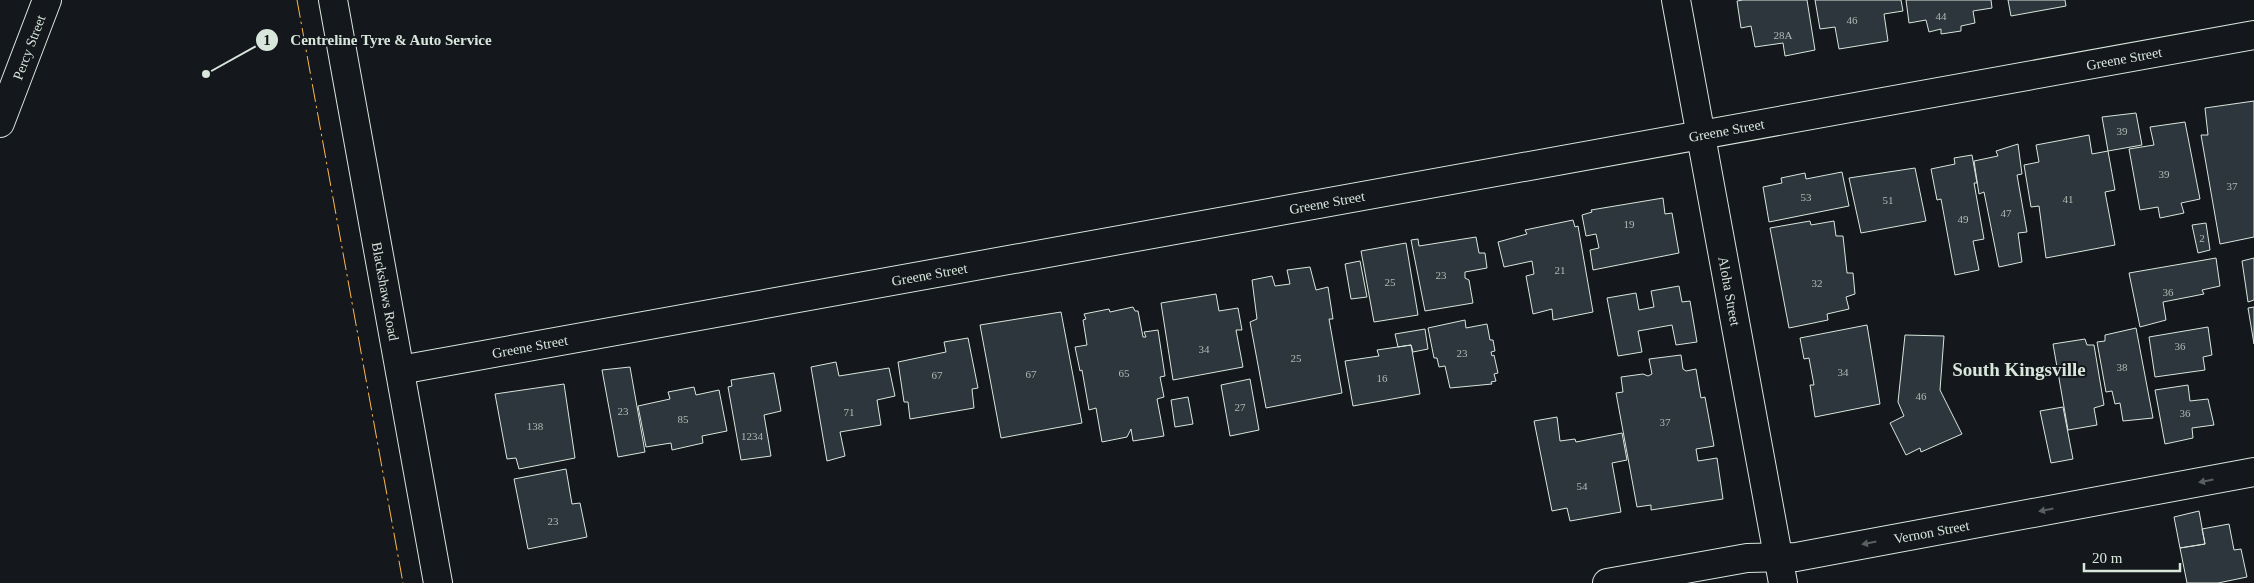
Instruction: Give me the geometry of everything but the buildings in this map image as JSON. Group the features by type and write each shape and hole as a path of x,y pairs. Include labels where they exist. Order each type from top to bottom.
{"street":[{"name":"Percy Street","path":"0,123 47,0"},
{"name":"Blackshaws Road","path":"333,0 438,583"},
{"name":"Aloha Street","path":"1676,0 1782,583"},
{"name":"Greene Street","path":"400,370 2254,35"},
{"name":"Vernon Street","path":"1607,583 1747,558 1796,557 2254,472"}],"power":[{"path":"297,0 403,583"}],"place":[{"name":"Centreline Tyre & Auto Service","path":"206,74"}],"district":[{"name":"South Kingsville","path":"2019,369"}]}
